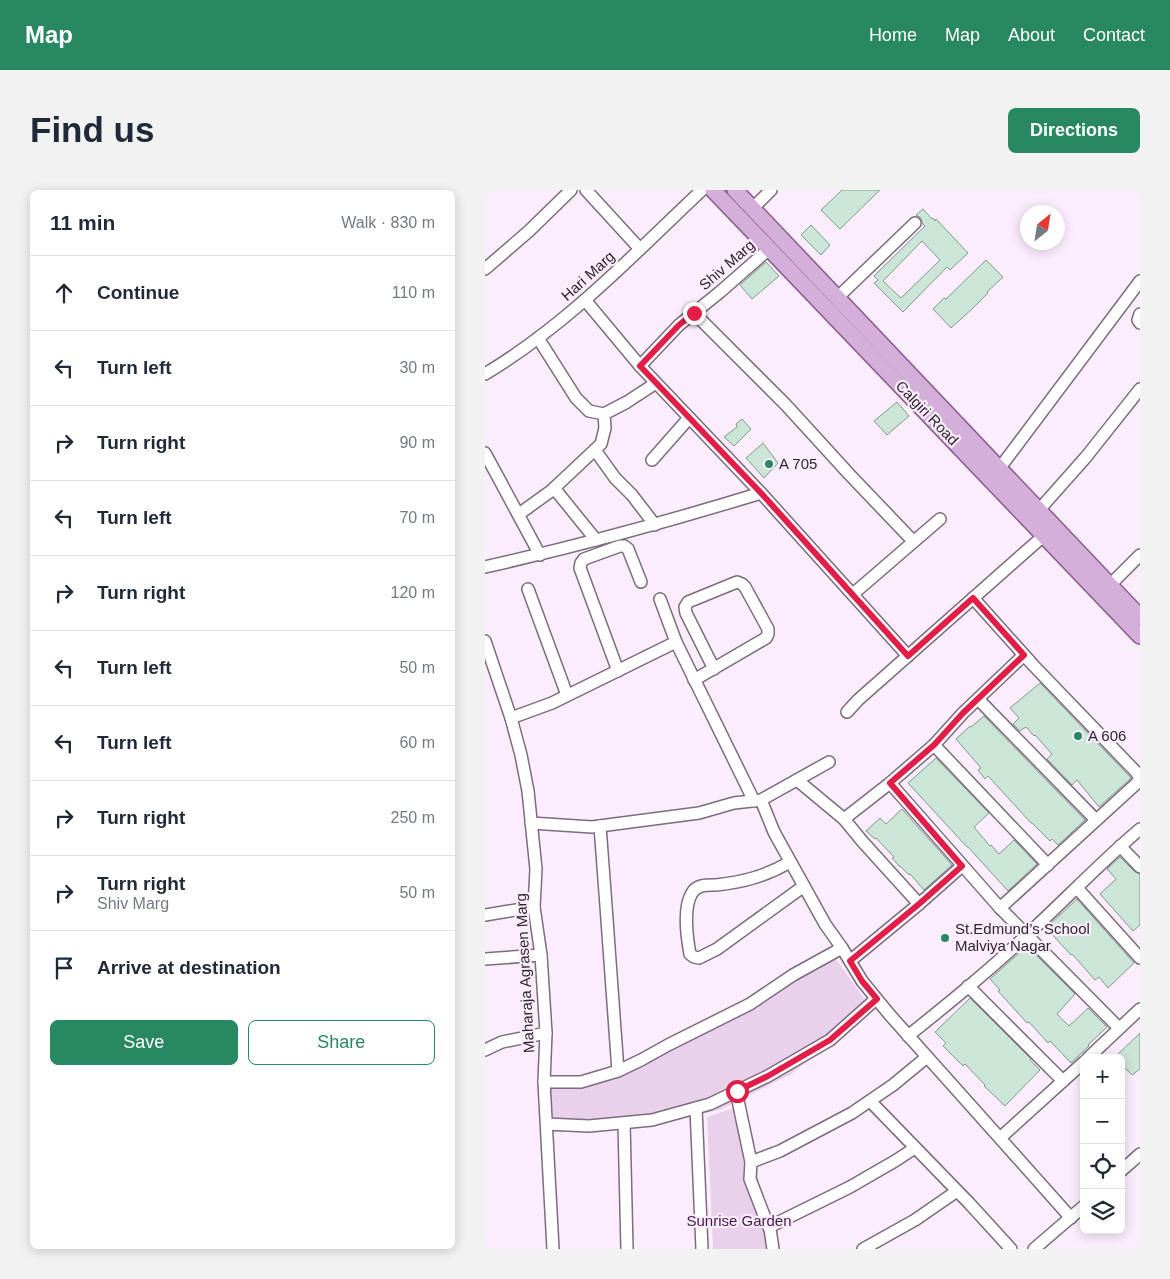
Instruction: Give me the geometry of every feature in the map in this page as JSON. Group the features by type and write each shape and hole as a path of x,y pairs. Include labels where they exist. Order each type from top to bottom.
{"main road":[{"name":"Calgiri Road","path":"713,190 769,249 1049,530 1138,610"},
{"name":"Calgiri Road","path":"735,190 1039,510 1049,530 1140,636"}],"street":[{"path":"485,269 529,231 571,190"},
{"path":"586,190 640,249"},
{"name":"Hari Marg","path":"485,374 513,358 585,300 702,190"},
{"path":"753,208 771,190"},
{"path":"837,298 915,223"},
{"name":"Shiv Marg","path":"640,366 679,325 769,249"},
{"path":"999,469 1140,281"},
{"path":"585,300 640,366 761,493 908,656"},
{"path":"694,313 786,406 913,541"},
{"path":"1140,314 1138,320 1140,323"},
{"path":"538,338 576,398 589,412 604,414 656,383"},
{"path":"1039,510 1086,457 1140,389"},
{"path":"519,514 554,488 601,444 605,428 604,414"},
{"path":"652,460 689,418"},
{"path":"595,450 615,478 632,495 655,525"},
{"path":"485,453 540,555"},
{"path":"554,488 596,540"},
{"path":"485,567 540,555 655,525 761,493"},
{"path":"853,594 940,518"},
{"path":"847,712 857,700 1049,530"},
{"path":"617,671 580,568 581,563 584,559 624,546 628,548 641,582"},
{"path":"1110,585 1140,555"},
{"path":"695,680 714,669 766,638 768,634 768,629 745,587 737,582 688,602 685,607 685,613 714,669"},
{"path":"528,589 567,696"},
{"path":"973,598 1140,778 1137,784 1000,908"},
{"path":"660,599 676,642 757,801 825,924 862,981 927,1058 1071,1218"},
{"name":"Maharaja Agrasen Marg","path":"485,641 511,718 528,791 536,869 534,907 541,956 546,1032 544,1082 553,1249"},
{"path":"511,718 552,703 676,642"},
{"path":"844,819 934,745 1024,655"},
{"path":"978,699 1096,820"},
{"path":"934,745 1048,865"},
{"path":"531,823 592,827 699,813 734,803 757,801 829,762"},
{"path":"797,780 844,819 919,904"},
{"path":"890,783 1000,908 1119,1028"},
{"path":"599,826 618,1071"},
{"path":"908,1036 1027,936 1140,829"},
{"path":"1120,846 1140,867"},
{"path":"790,862 760,876 730,884 700,886 692,891 687,904 690,954 699,958 717,949 804,886"},
{"path":"850,961 962,866"},
{"path":"1077,888 1140,958"},
{"path":"485,915 534,907"},
{"path":"544,1082 581,1082 618,1071 750,1004 793,975 842,948"},
{"path":"485,959 541,956"},
{"path":"968,986 1063,1081"},
{"path":"547,1124 589,1126 652,1120 710,1104 768,1076 830,1040 877,999"},
{"path":"1092,1054 1140,1009"},
{"path":"485,1050 502,1042 546,1032"},
{"path":"751,1162 789,1146 852,1113 927,1058"},
{"path":"1000,1138 1080,1066"},
{"path":"737,1091 751,1162 750,1179 770,1229 773,1249"},
{"path":"869,1101 1011,1249"},
{"path":"695,1108 702,1249"},
{"path":"624,1123 627,1249"},
{"path":"770,1229 773,1225 850,1187 915,1148"},
{"path":"1125,1167 1140,1154"},
{"path":"863,1249 915,1220 957,1191"},
{"path":"1034,1249 1080,1210"}],"green space":[{"path":"831,952 873,1011 791,1074 722,1109 662,1124 549,1133 549,1082 620,1074 680,1047"},
{"name":"Sunrise Garden","path":"743,1105 773,1249 713,1249 707,1117"}],"building":[{"path":"842,190 880,190 840,229 821,210"},
{"path":"923,209 932,219 935,221 936,219 968,253 950,270 947,267 903,312 874,283 878,280 874,276 925,226 921,218 916,215","holes":["922,241 940,260 901,298 883,281"]},
{"path":"811,225 830,245 821,255 801,235"},
{"path":"986,260 1003,277 951,328 933,309"},
{"path":"766,262 779,276 752,299 740,285"},
{"path":"897,402 909,416 887,435 874,421"},
{"path":"742,419 751,429 734,446 724,437 737,427 736,424"},
{"path":"763,443 778,463 764,478 746,458"},
{"path":"1040,683 1131,778 1099,807 1077,780 1072,785 1047,759 1052,754 1035,735 1026,727 1020,731 1013,724 1019,718 1010,708"},
{"path":"984,716 1085,820 1058,845 1052,839 1050,841 1031,823 988,776 985,779 978,770 981,768 956,739"},
{"path":"936,758 989,813 974,827 990,846 999,854 1014,840 1037,864 1008,891 908,783"},
{"path":"902,809 952,865 924,890 910,874 899,866 892,858 894,857 876,838 866,831 880,818 886,824"},
{"path":"1120,857 1135,872 1140,874 1140,925 1133,931 1100,894 1116,879 1107,869"},
{"path":"1077,899 1134,963 1108,988 1099,977 1095,980 1046,928"},
{"path":"1027,946 1075,994 1057,1014 1069,1026 1088,1008 1107,1027 1071,1063 1050,1041 1048,1043 1029,1022 1027,1023 998,991 1000,990 990,979"},
{"path":"970,998 1040,1070 1005,1106 965,1064 963,1066 943,1046 946,1043 935,1032"},
{"path":"1140,1033 1140,1069 1132,1075 1125,1068 1125,1054 1118,1054"}],"place":[{"name":"A 705","path":"769,464"},
{"name":"A 606","path":"1078,736"},
{"name":"St.Edmund’s School Malviya Nagar","path":"945,938"}],"route":[{"path":"694,313 679,325 640,366 761,493 908,656 973,598 1024,655 963,713 934,745 890,783 962,866 850,961 862,981 877,999 830,1040 768,1076 737,1091"}]}
